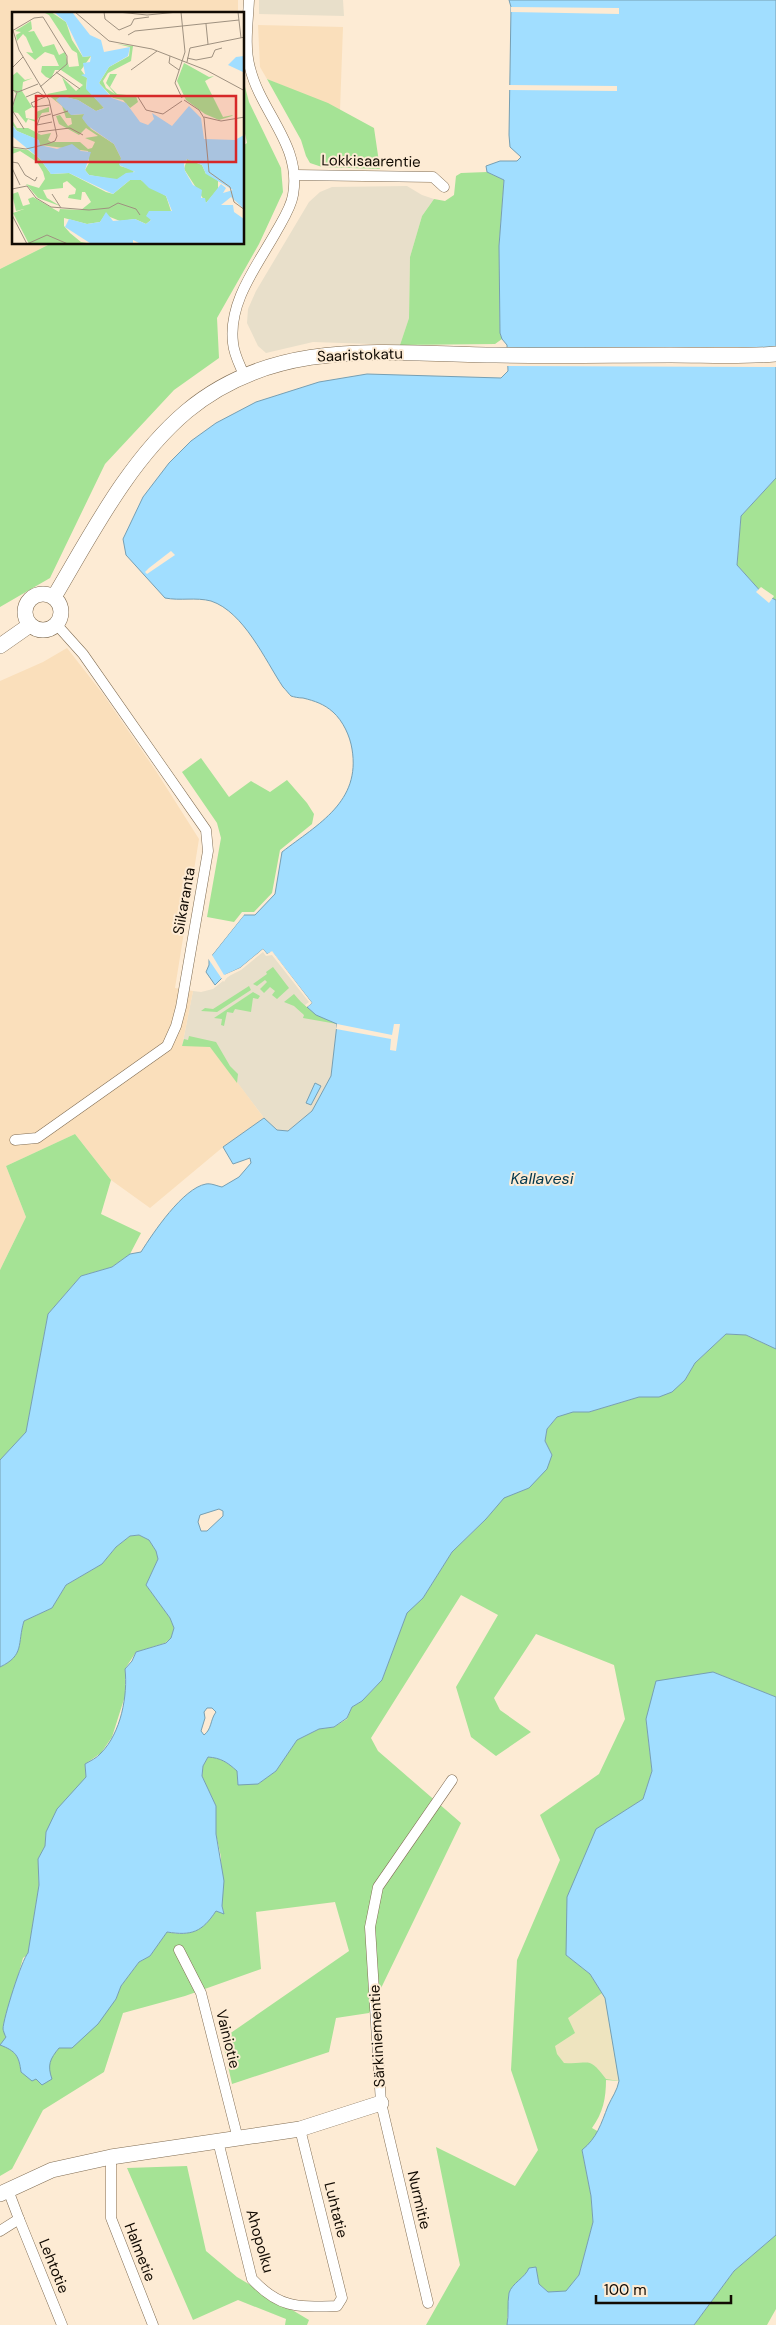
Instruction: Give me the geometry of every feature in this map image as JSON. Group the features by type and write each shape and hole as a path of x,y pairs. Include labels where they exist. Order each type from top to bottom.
{"main road":[{"name":"Saaristokatu","path":"54,597 117,491 170,427 216,390 244,375 319,354 347,352 496,355 776,354"},
{"path":"39,595 54,597 61,611 57,624 44,630 37,629 30,624 26,615 28,603 39,595"},
{"path":"0,646 30,624"},
{"name":"Särkiniementie","path":"4,2192 52,2170 112,2157 300,2129 381,2103"}],"street":[{"path":"244,375 233,344 234,312 240,296 285,216 293,196 295,175 289,147 258,89 250,68 248,48 249,0"},
{"name":"Lokkisaarentie","path":"295,175 433,177 444,187"},
{"name":"Siikaranta","path":"15,1140 37,1138 166,1046 176,1026 181,1007 208,851 206,830 83,654 57,624"},
{"name":"Särkiniementie","path":"381,2103 370,1927 378,1887 452,1780"},
{"name":"Vainiotie","path":"180,1950 201,1993 238,2139"},
{"name":"Nurmitie","path":"381,2103 428,2303"},
{"name":"Luhtatie","path":"300,2129 342,2298"},
{"name":"Ahopolku","path":"218,2141 252,2279 266,2294 287,2304 308,2307 337,2306 342,2298"},
{"name":"Halmetie","path":"112,2157 111,2218 153,2325"},
{"name":"Lehtotie","path":"4,2192 19,2219 62,2325"},
{"path":"0,2230 19,2219"}],"shaded area":[{"path":"0,0 238,0 238,12 12,12 12,245 48,245 0,269"},
{"path":"259,0 343,0 344,16 259,14"},
{"path":"258,25 343,27 340,110 267,79 260,67"},
{"path":"407,186 422,195 434,199 422,216 410,257 409,318 400,345 313,342 266,353 258,346 247,323 248,309 256,291 309,202 320,192 332,187"},
{"path":"67,648 103,694 156,771 199,839 175,988 193,991 182,1046 210,1046 264,1118 223,1147 150,1208 111,1180 75,1134 6,1166 26,1217 0,1270 0,681 43,662"},
{"path":"263,949 272,951 337,1024 331,1076 312,1111 288,1131 277,1130 264,1118 210,1047 182,1046 193,991 201,992 213,989"}],"green space":[{"path":"267,79 328,103 374,128 380,169 322,167 310,163 301,140"},
{"path":"245,87 249,102 281,168 283,192 259,244 217,318 219,358 174,390 105,464 50,578 0,607 0,269 48,245 245,245 245,144 247,143 245,134"},
{"path":"487,172 504,180 499,246 500,333 502,339 495,344 400,345 409,318 410,257 422,216 434,199 445,201 454,195 456,176 461,173"},
{"path":"776,478 776,600 763,594 737,565 741,516"},
{"path":"201,758 229,797 251,781 270,792 287,780 314,814 312,824 280,850 272,893 254,912 242,912 234,922 207,917 221,838 217,823 182,772"},
{"path":"273,967 289,988 277,999 272,995 275,991 270,987 264,993 260,989 267,982 265,980 257,986 253,984"},
{"path":"249,986 251,990 217,1012 201,1011 205,1008 213,1009"},
{"path":"253,992 260,996 258,999 253,998 251,1012 235,1009 233,1013 227,1012 224,1026 221,1025 222,1019 214,1018"},
{"path":"294,994 313,1012 337,1024 303,1018 304,1015 294,1006 284,1002"},
{"path":"189,1036 216,1042 230,1066 238,1074 237,1083 210,1047 182,1046 184,1039 188,1040"},
{"path":"75,1134 111,1180 101,1214 141,1233 130,1254 112,1267 81,1276 48,1314 26,1433 0,1460 0,1270 26,1217 6,1166"},
{"path":"726,1334 746,1335 776,1349 776,1697 713,1672 646,1719 652,1771 643,1799 596,1830 566,1955 590,1974 605,1998 619,2081 606,2080 603,2105 599,2117 592,2128 599,2132 591,2143 582,2150 591,2196 593,2222 579,2275 566,2292 548,2292 539,2284 536,2267 513,2287 509,2293 507,2325 426,2325 460,2265 436,2147 515,2186 538,2150 511,2070 517,1960 560,1860 540,1815 599,1774 625,1719 614,1665 536,1634 494,1698 500,1710 531,1732 496,1756 471,1737 456,1687 498,1615 461,1595 371,1738 378,1751 461,1823 369,2013 336,2018 329,2052 232,2084 222,2039 349,1951 335,1902 256,1912 261,1969 185,1996 123,2013 104,2072 43,2110 12,2169 0,2176 0,1667 8,1663 16,1653 24,1621 52,1608 66,1585 102,1564 116,1547 130,1536 139,1535 149,1540 156,1551 158,1559 146,1585 170,1618 174,1628 171,1638 165,1643 136,1652 125,1669 125,1696 112,1737 101,1753 85,1764 86,1777 46,1832 45,1846 38,1859 39,1885 28,1954 23,1958 3,2029 19,2060 21,2072 48,2070 50,2059 59,2048 72,2048 116,1999 121,1986 139,1962 150,1956 167,1932 183,1934 196,1931 216,1911 224,1913 222,1906 221,1857 216,1834 216,1806 202,1776 203,1766 208,1757 224,1761 237,1771 238,1784 258,1784 276,1771 297,1740 319,1729 334,1727 347,1719 352,1707 362,1701 382,1680 407,1612 423,1598 452,1552 486,1519 504,1497 529,1488 552,1455 545,1441 547,1429 557,1417 573,1411 589,1412 639,1397 659,1397 685,1380 695,1363"},
{"path":"187,2166 206,2251 237,2277 309,2320 307,2325 285,2325 286,2319 238,2300 193,2320 127,2168"},
{"path":"776,2235 776,2309 767,2325 694,2325 734,2271"}],"sand":[{"path":"602,1993 605,1998 619,2081 606,2079 592,2064 564,2063 557,2054 555,2046 575,2033 568,2018"}],"water":[{"name":"Kallavesi","path":"509,0 776,0 776,478 741,516 737,565 763,594 776,600 776,1349 746,1335 726,1334 695,1363 685,1380 672,1392 659,1397 639,1397 589,1412 573,1412 557,1417 547,1429 545,1441 552,1455 547,1469 529,1488 504,1498 486,1519 452,1552 423,1598 407,1613 382,1680 362,1701 352,1707 347,1718 334,1727 319,1729 297,1740 276,1771 258,1784 238,1785 237,1771 224,1761 208,1757 203,1766 202,1776 216,1806 216,1834 224,1881 222,1906 224,1914 216,1911 206,1924 190,1933 167,1932 150,1956 139,1962 121,1986 116,1999 98,2024 72,2048 59,2048 50,2062 52,2079 42,2085 36,2079 32,2081 21,2072 16,2055 0,2045 6,2037 3,2029 9,2002 28,1953 39,1885 38,1859 45,1846 46,1832 57,1809 86,1777 85,1764 99,1755 114,1735 124,1702 125,1669 132,1661 136,1652 166,1643 171,1638 174,1628 170,1618 146,1585 158,1559 156,1551 149,1540 139,1535 130,1536 116,1547 102,1564 66,1585 52,1608 24,1621 17,1653 8,1663 0,1667 0,1460 26,1432 48,1314 81,1276 112,1267 130,1254 141,1252 169,1212 197,1187 212,1184 222,1187 239,1177 251,1163 250,1158 233,1164 223,1147 264,1118 277,1130 288,1131 312,1111 331,1076 337,1024 316,1015 307,1007 312,1003 272,952 267,954 263,949 240,968 225,975 215,985 206,972 209,959 244,915 255,915 275,894 282,852 334,810 350,784 353,767 350,739 343,724 333,712 315,702 291,696 283,687 244,626 223,607 205,600 165,598 126,555 123,539 143,497 169,463 191,441 216,423 256,402 319,382 367,374 501,378 508,371 507,345 500,333 499,246 504,180 487,172 486,166 500,161 517,161 521,157 510,147 509,135 511,7","holes":["219,1509 223,1511 223,1516 207,1531 201,1531 198,1522 200,1515","207,1708 212,1708 216,1712 204,1735 201,1731 205,1718 204,1712"]},
{"path":"315,1083 321,1086 311,1105 306,1103"},
{"path":"713,1672 776,1697 776,2235 734,2271 694,2325 507,2325 509,2293 529,2268 536,2267 539,2284 548,2292 566,2291 579,2275 593,2222 591,2196 582,2150 598,2130 619,2081 605,1998 590,1974 566,1955 567,1897 596,1829 643,1799 652,1771 646,1719 656,1681"}],"pier":[{"path":"511,7 619,8 619,14 511,12"},
{"path":"509,85 617,86 617,91 509,90"},
{"path":"776,347 776,367 505,366 505,348"},
{"path":"171,551 175,555 147,574 145,572 149,568"},
{"path":"761,587 774,596 769,603 756,592"},
{"path":"243,913 244,915 212,955 224,975 240,968 263,949 267,954 272,951 312,1003 307,1007 305,1005 309,1002 272,955 266,956 263,952 241,970 227,977 224,982 207,957"},
{"path":"337,1024 392,1035 394,1024 400,1024 396,1051 390,1050 391,1039 336,1029"}]}
